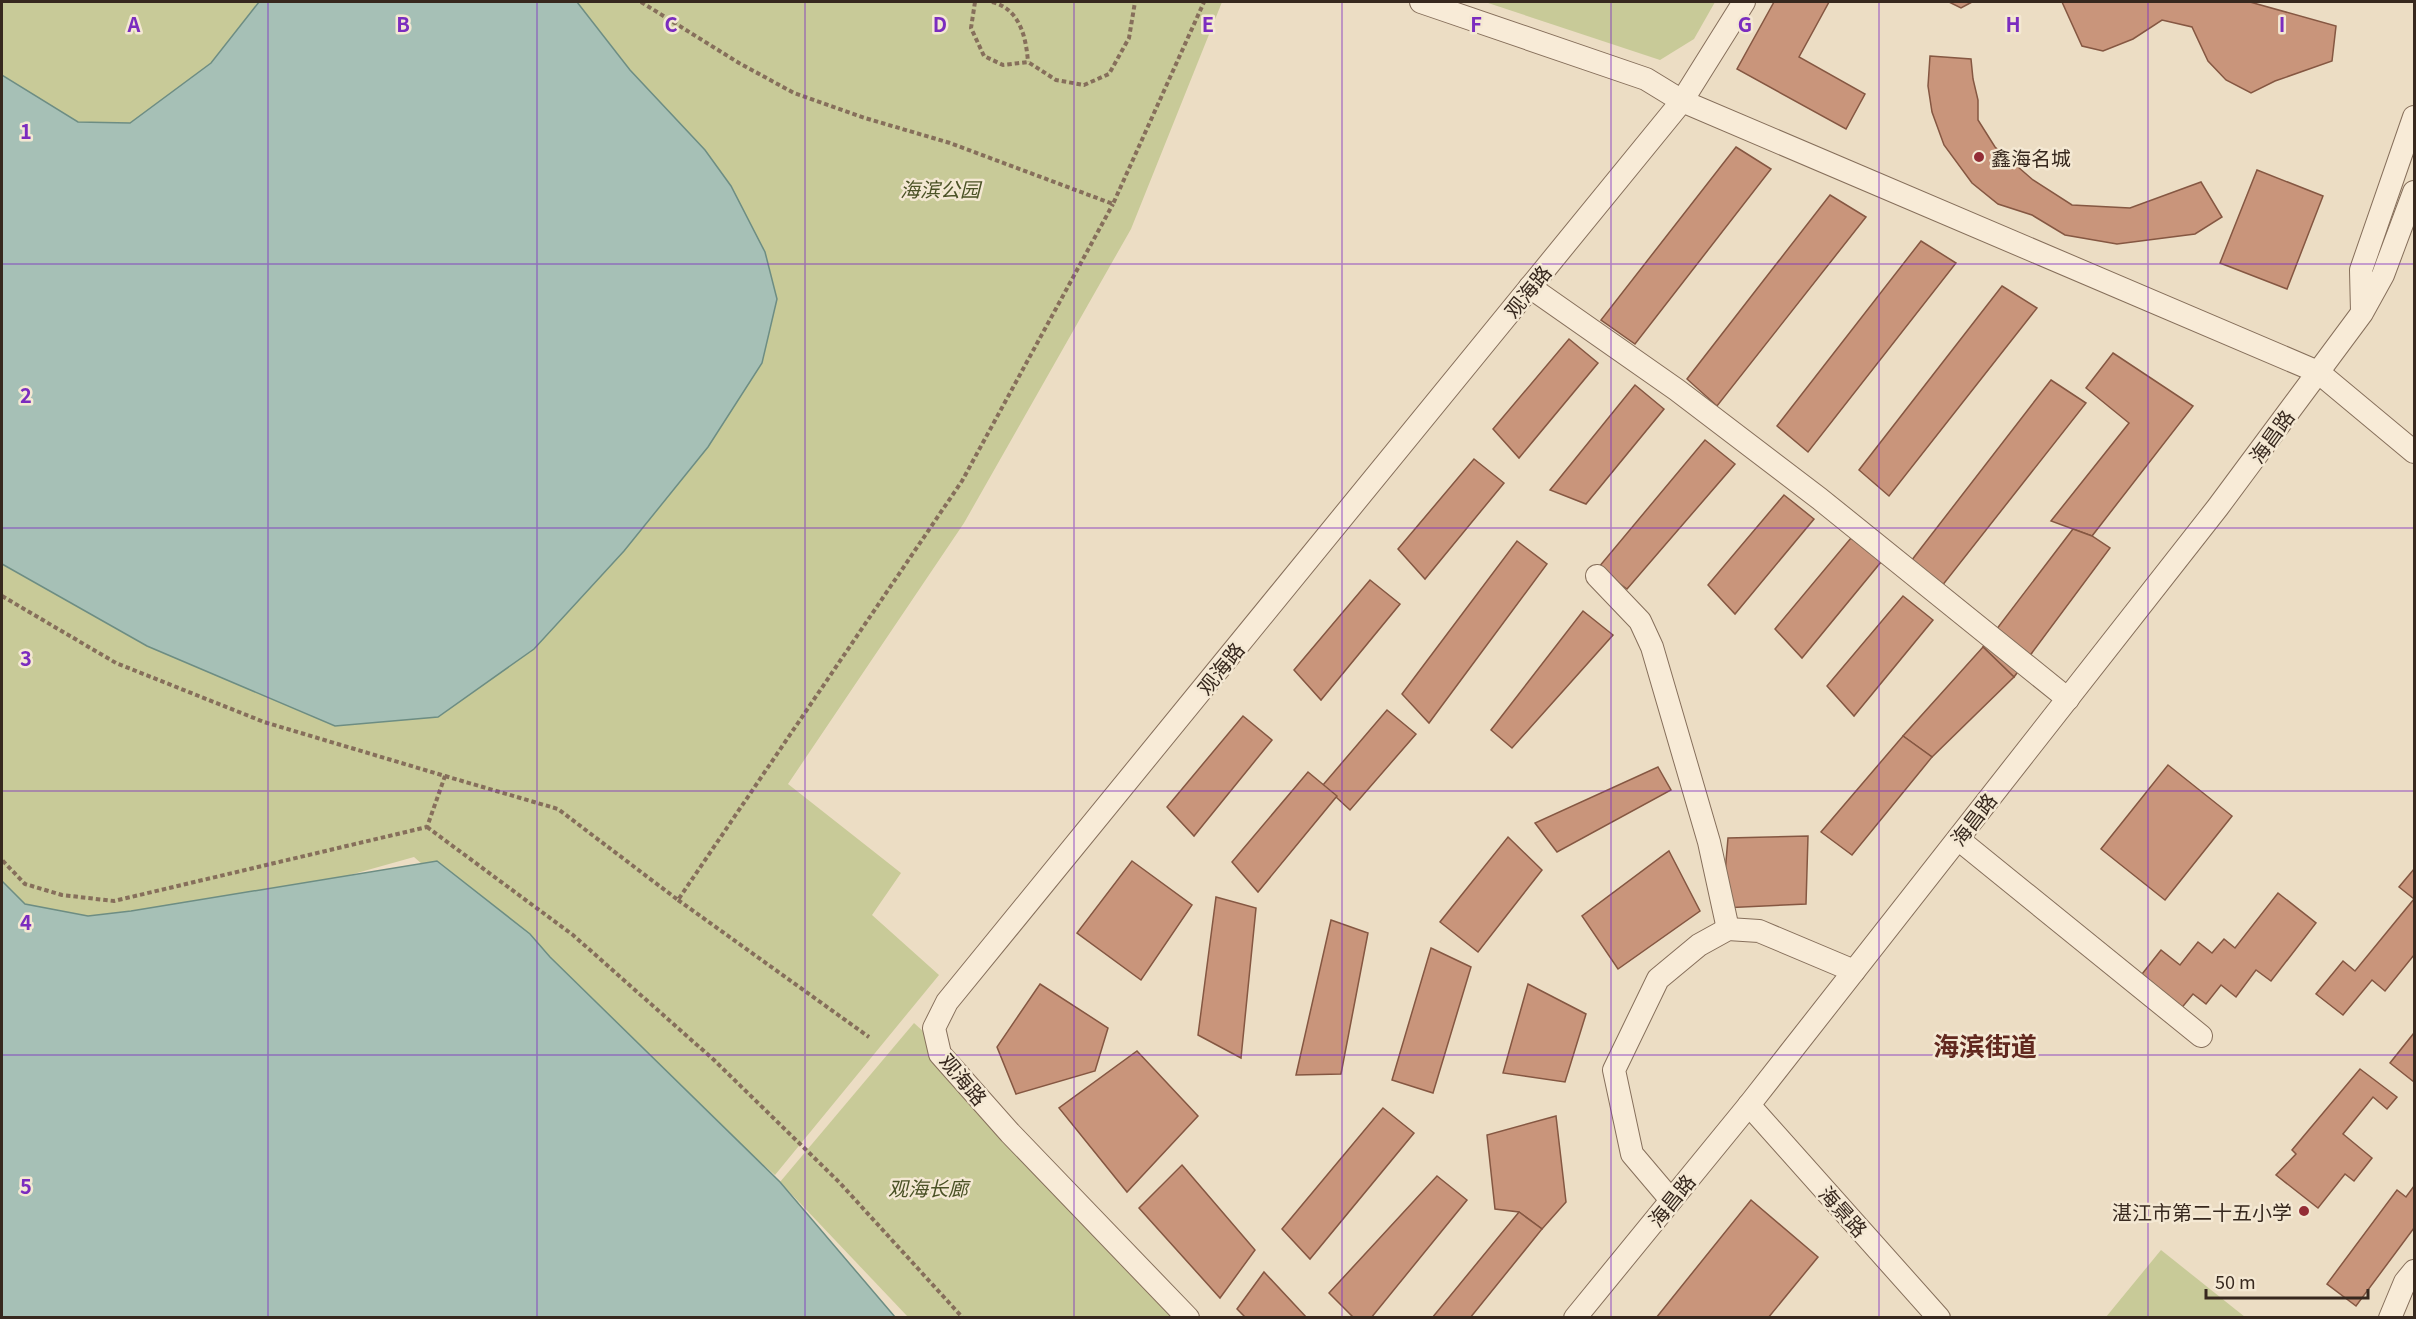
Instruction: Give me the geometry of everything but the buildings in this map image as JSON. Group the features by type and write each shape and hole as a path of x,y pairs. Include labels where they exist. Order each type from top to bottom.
{"street":[{"path":"1421,2 1646,79 1682,101 2318,372 2415,452"},
{"name":"观海路","path":"1188,1317 1010,1133 940,1054 934,1028 947,1002 1682,101 1744,2"},
{"path":"2362,314 2361,270 2415,117"},
{"name":"海昌路","path":"1575,1317 1749,1105 2218,507 2362,314 2383,275 2415,192"},
{"path":"1530,287 1677,390 1820,499 2068,699"},
{"path":"1597,576 1640,621 1652,646 1709,842 1728,929"},
{"path":"1958,839 2201,1036"},
{"path":"1672,1199 1632,1154 1614,1070 1658,979 1699,945 1728,929 1759,931 1854,971"},
{"name":"海景路","path":"1749,1105 1939,1317"},
{"path":"2390,1317 2405,1281 2415,1271"}],"path":[{"path":"641,2 739,63 794,93 865,118 950,143 1113,204"},
{"path":"975,2 971,28 984,56 1003,65 1028,62 1056,81 1084,85 1109,74 1129,38 1135,2"},
{"path":"992,2 1002,4 1019,21 1027,48 1028,62"},
{"path":"678,900 962,481 1113,204 1204,2"},
{"path":"2,596 127,667 264,722 558,809 678,900 869,1037"},
{"path":"427,827 445,776"},
{"path":"2,860 25,884 62,896 114,901 427,827 573,935 714,1060 839,1182 963,1317"}],"green space":[{"path":"2,2 259,2 211,63 130,123 78,122 2,75"},
{"name":"海滨公园","path":"577,2 1222,2 1131,229 964,523 788,784 901,873 872,915 939,975 775,1175 414,857 282,894 98,932 2,899 2,564 147,646 438,717 534,649 624,551 708,447 762,363 776,299 731,186 705,150 630,70"},
{"path":"1485,2 1715,2 1694,39 1660,60"},
{"name":"观海长廊","path":"914,1023 948,1054 1184,1317 908,1317 780,1182"},
{"path":"2161,1250 2245,1317 2106,1317"}],"shaded area":[{"path":"259,2 577,2 630,70 705,150 731,186 765,252 777,299 762,363 708,447 624,551 534,649 438,717 335,726 147,646 2,564 2,75 78,122 130,123 211,63"},
{"path":"437,861 530,934 550,957 780,1182 895,1317 2,1317 2,881 25,904 88,916"}],"place":[{"name":"鑫海名城","path":"1979,157"},
{"name":"湛江市第二十五小学","path":"2304,1211"}],"district":[{"name":"海滨街道","path":"1985,1044"}]}
